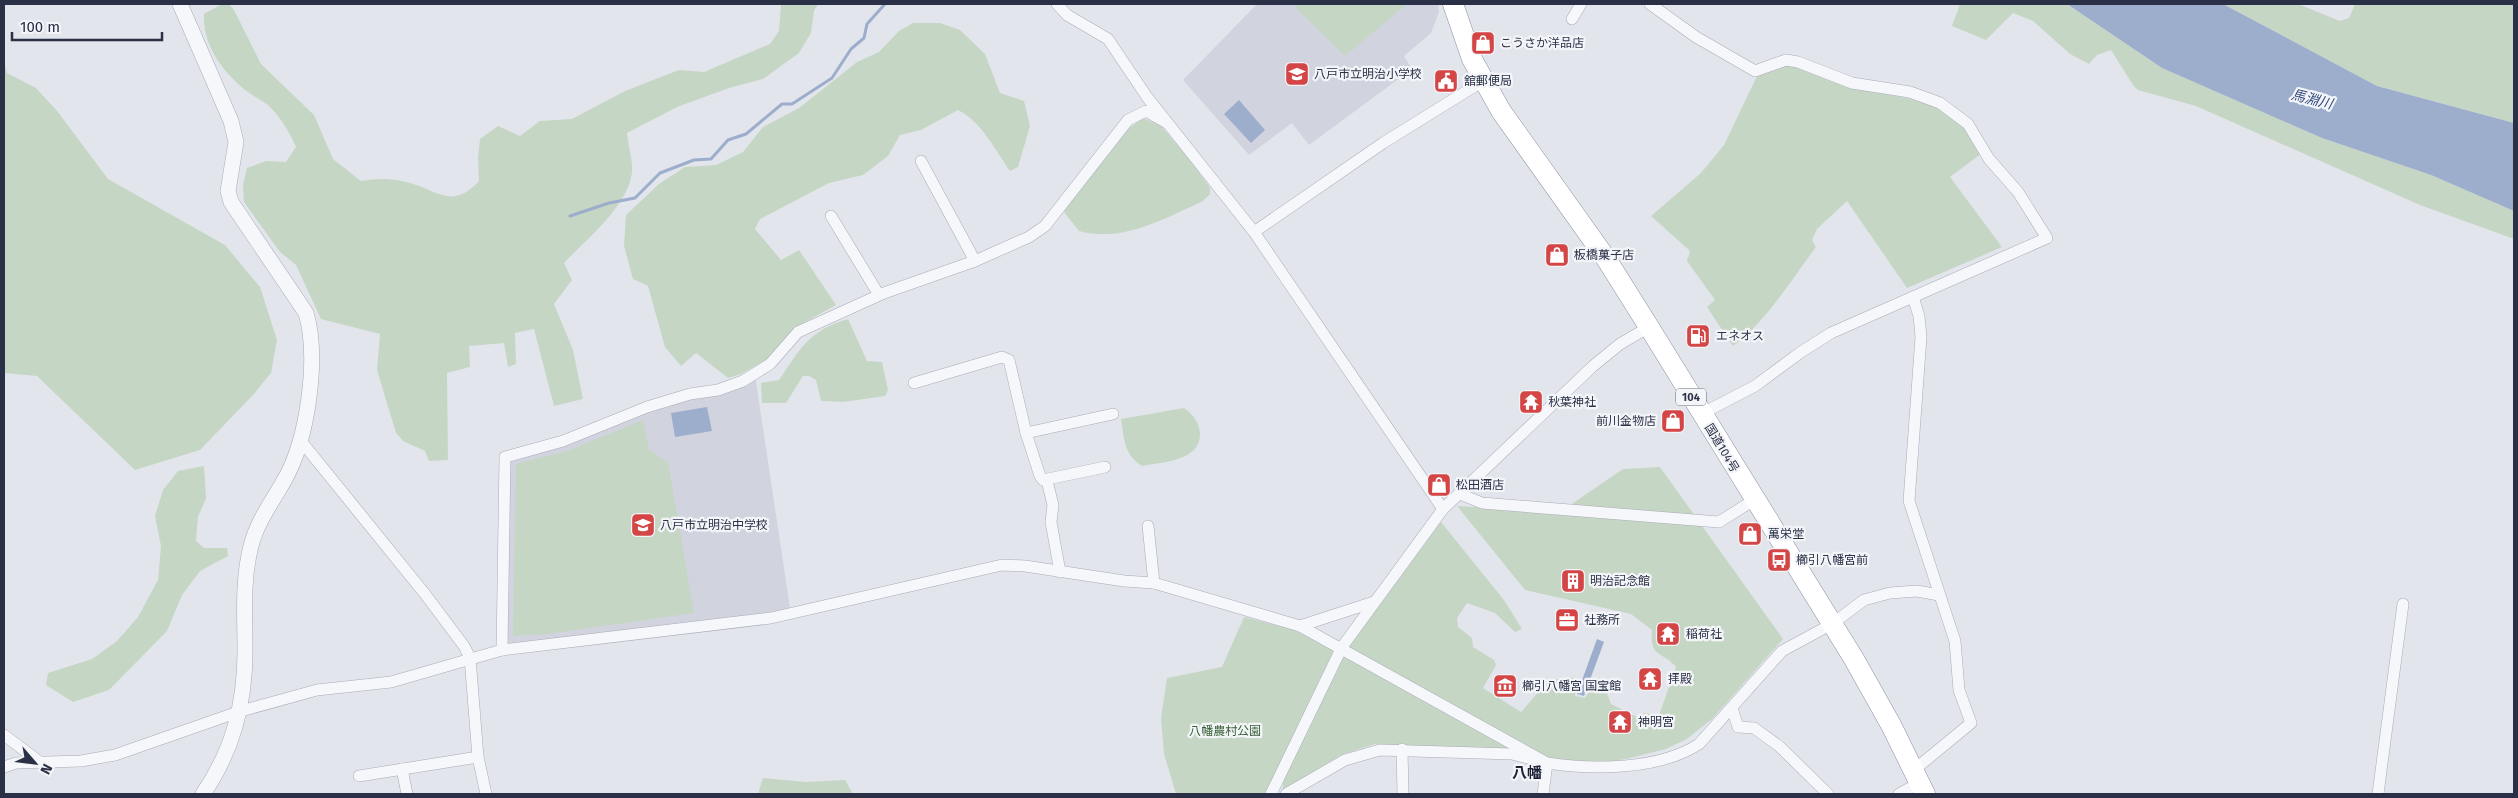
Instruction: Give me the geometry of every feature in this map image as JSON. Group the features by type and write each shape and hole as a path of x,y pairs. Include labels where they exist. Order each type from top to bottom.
{"highway":[{"name":"国道104号","path":"1453,4 1472,59 1483,80 1510,125 1605,257 1649,327 1754,500 1854,659 1919,782"}],"street":[{"path":"180,4 232,121 236,142 228,191 231,202 306,313 312,331 306,411 301,441 289,470 268,506 251,544 245,572 245,661 241,711 225,757 203,794"},
{"path":"1057,4 1067,15 1108,39 1167,123 1254,232 1443,508"},
{"path":"1572,19 1581,4"},
{"path":"1650,4 1696,37 1755,71 1786,60 1798,62 1852,83 1921,95 1940,103 1968,124 1989,159 2018,192 2047,238 1831,333 1801,352 1755,386 1701,414"},
{"path":"1254,232 1383,143 1483,80"},
{"path":"502,650 505,457 563,441 647,408 690,394 718,390 743,381 770,364 798,332 879,295 975,261 1029,237 1045,226 1128,120 1146,111 1167,123"},
{"path":"921,161 975,261"},
{"path":"831,216 879,295"},
{"path":"1899,794 1919,782 1971,723 1964,710 1959,690 1955,641 1909,501 1921,337 1919,316 1913,297"},
{"path":"1271,794 1342,647 1443,508 1460,494 1593,366 1620,344 1649,327"},
{"path":"914,383 1002,357 1010,360 1026,432 1040,476 1047,481 1053,505 1051,522 1060,572"},
{"path":"1026,432 1112,414"},
{"path":"301,441 342,494 425,594 464,646 470,658 478,757 486,794"},
{"path":"1047,481 1105,468"},
{"path":"1460,494 1482,503 1719,522 1754,500"},
{"path":"1148,526 1154,583"},
{"path":"4,767 16,763 80,761 115,755 241,711 317,690 391,682 502,650 771,618 1002,565 1025,566 1154,583 1300,626 1342,647 1547,763"},
{"path":"1286,794 1345,760 1380,750 1402,749 1512,754 1547,763 1588,767 1619,766 1656,760 1690,750 1699,744 1782,651 1832,624 1864,600 1890,593 1918,591 1939,595"},
{"path":"1300,626 1374,602"},
{"path":"2378,794 2403,604"},
{"path":"1732,708 1738,727 1754,728 1779,746 1828,794"},
{"path":"4,735 41,762"},
{"path":"1402,749 1403,794"},
{"path":"359,776 478,757"},
{"path":"1543,794 1547,763"},
{"path":"402,769 407,794"}],"shaded area":[{"name":"八戸市立明治小学校","path":"1257,4 1438,4 1439,12 1431,33 1404,56 1412,69 1309,145 1292,123 1249,155 1183,80"},
{"name":"八戸市立明治中学校","path":"755,375 790,608 766,614 507,644 510,457"}],"green space":[{"path":"222,4 229,4 234,10 261,64 314,115 333,159 361,181 392,179 410,183 438,194 454,196 470,189 479,181 478,157 480,139 498,126 520,136 540,121 572,119 625,91 679,70 704,72 770,44 779,31 781,4 818,4 814,11 811,33 799,53 763,79 729,88 677,107 627,133 632,167 629,184 615,209 564,263 572,280 554,304 573,350 583,399 554,406 534,329 515,333 516,364 508,367 504,343 469,346 470,367 447,373 448,460 429,461 425,451 403,441 396,433 377,370 380,334 321,319 296,265 280,252 244,202 243,185 247,168 266,161 286,162 296,147 288,130 277,114 268,105 239,85 216,58 204,26 204,14"},
{"path":"1296,4 1407,4 1345,56 1295,7"},
{"path":"1960,4 2067,4 2162,68 2322,138 2431,175 2514,211 2514,239 2420,205 2196,106 2138,90 2111,50 2097,55 2089,64 2070,54 2033,21 2013,13 1986,40 1952,26"},
{"path":"2223,4 2298,4 2340,21 2349,18 2355,4 2514,4 2514,123 2377,86"},
{"path":"913,23 940,23 960,30 985,54 1000,93 1024,101 1030,126 1018,167 1010,171 981,129 967,115 958,110 921,130 900,135 888,156 863,175 829,183 760,219 755,229 781,260 799,250 836,305 796,327 766,360 741,374 728,378 696,353 681,366 665,347 648,286 633,279 624,246 626,215 659,184 685,167 716,165 743,152 763,127 799,108 857,62 879,52 899,31"},
{"path":"4,62 7,73 36,88 58,112 108,179 225,245 260,287 277,340 271,373 253,395 200,450 135,470 37,376 4,373"},
{"path":"1785,65 1843,85 1922,102 1951,116 1967,130 1982,153 1950,177 2002,247 1907,288 1847,201 1817,229 1812,240 1816,247 1778,300 1757,324 1733,346 1707,307 1715,300 1687,261 1690,251 1651,216 1701,173 1724,145 1757,76"},
{"path":"1143,118 1161,126 1190,160 1210,188 1210,194 1203,201 1158,222 1127,232 1095,234 1079,231 1064,212 1128,129"},
{"path":"848,319 867,361 882,362 888,390 885,396 843,402 821,401 816,380 809,376 803,376 786,403 762,403 761,383 779,380 800,350 814,335 823,329"},
{"path":"1184,408 1195,418 1200,433 1199,442 1194,449 1188,455 1179,459 1142,466 1136,462 1126,446 1121,419"},
{"path":"643,420 649,450 668,462 694,613 548,634 513,636 516,464 570,450"},
{"path":"204,466 206,498 198,517 196,541 204,548 227,548 228,556 200,571 182,595 167,631 109,690 73,702 46,685 48,673 92,659 117,641 138,617 158,580 161,546 155,516 163,490 178,471"},
{"path":"1660,467 1783,639 1712,719 1687,739 1666,749 1626,759 1588,765 1375,744 1341,755 1283,790 1283,781 1340,659 1441,522 1504,600 1522,629 1515,632 1495,613 1467,603 1457,618 1458,627 1472,638 1473,647 1494,660 1496,665 1483,688 1521,712 1539,691 1550,682 1557,679 1578,678 1575,696 1585,698 1595,683 1603,682 1611,704 1639,718 1644,713 1659,715 1676,667 1655,650 1652,630 1631,614 1525,590 1457,506 1560,512 1623,469"},
{"name":"八幡農村公園","path":"1244,617 1292,629 1334,651 1265,794 1176,794 1164,754 1161,718 1167,678 1222,667"},
{"path":"763,778 806,782 845,780 853,794 758,794"}],"water":[{"name":"馬淵川","path":"2067,4 2223,4 2377,86 2514,123 2514,211 2431,175 2322,138 2162,68"},
{"path":"1239,100 1265,130 1251,143 1224,114"},
{"path":"707,407 712,431 675,437 671,413"},
{"path":"1597,639 1604,642 1584,696 1577,694"}],"waterway":[{"path":"570,216 609,203 635,198 660,173 694,160 711,159 728,140 746,134 782,104 792,104 832,78 851,49 864,38 867,24 885,4"}],"place":[{"name":"こうさか洋品店","path":"1483,43"},
{"name":"八戸市立明治小学校","path":"1297,74"},
{"name":"舘郵便局","path":"1446,81"},
{"name":"板橋菓子店","path":"1557,255"},
{"name":"エネオス","path":"1698,336"},
{"name":"秋葉神社","path":"1531,402"},
{"name":"前川金物店","path":"1673,421"},
{"name":"松田酒店","path":"1439,485"},
{"name":"八戸市立明治中学校","path":"643,525"},
{"name":"萬栄堂","path":"1750,534"},
{"name":"櫛引八幡宮前","path":"1779,560"},
{"name":"明治記念館","path":"1573,581"},
{"name":"社務所","path":"1567,620"},
{"name":"稲荷社","path":"1668,634"},
{"name":"拝殿","path":"1650,679"},
{"name":"櫛引八幡宮 国宝館","path":"1505,686"},
{"name":"神明宮","path":"1620,722"}],"district":[{"name":"八幡","path":"1527,773"}]}
